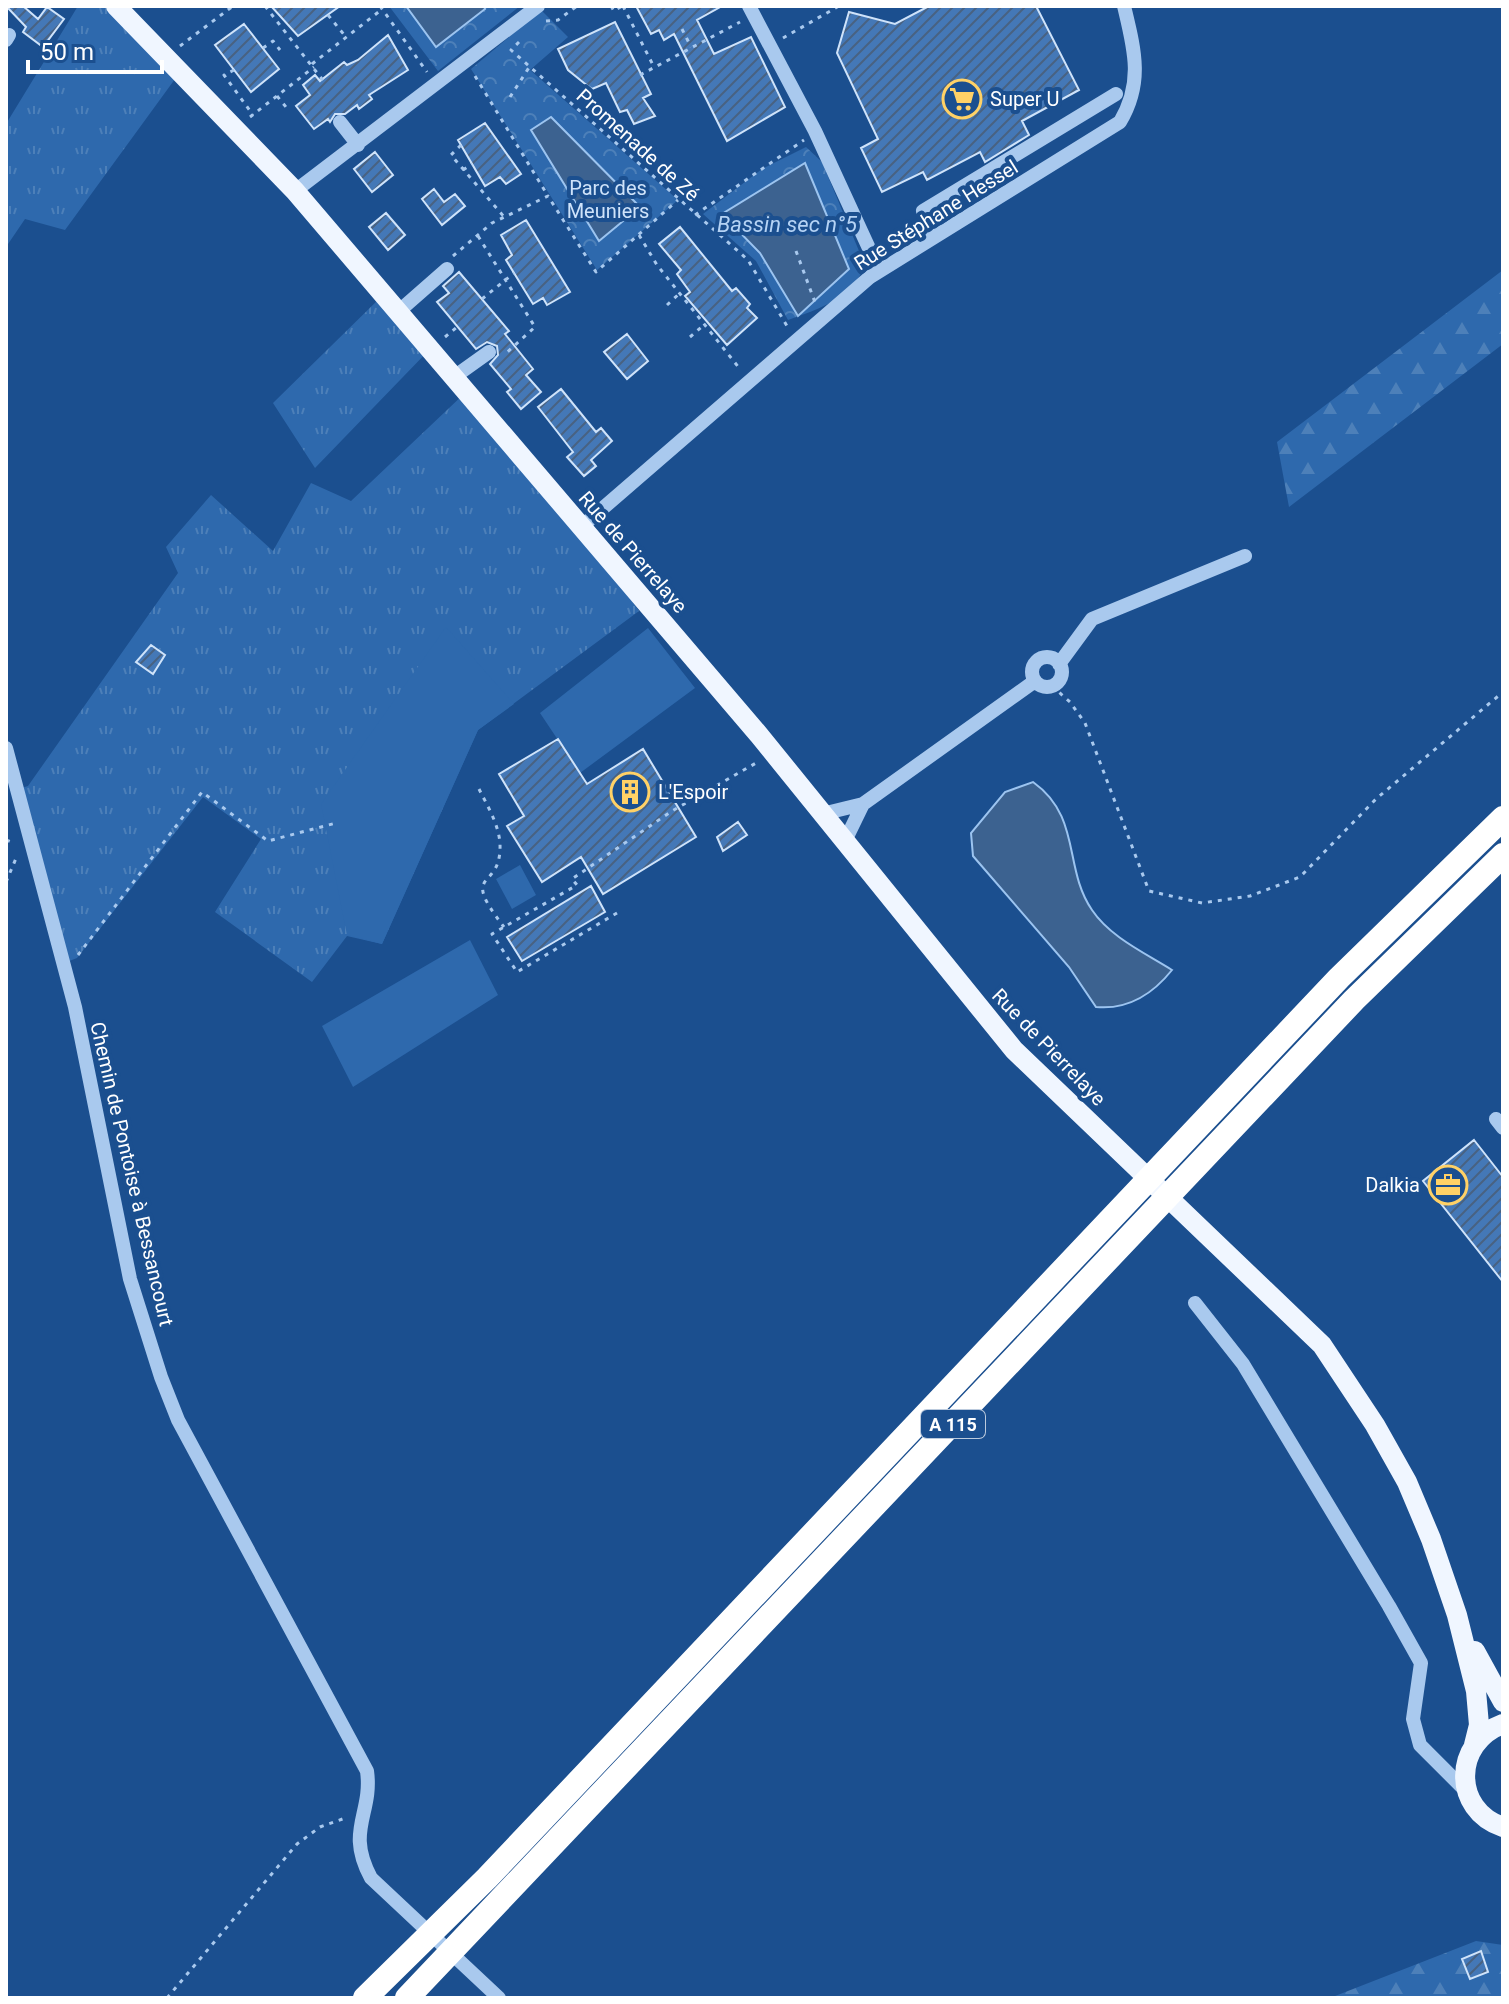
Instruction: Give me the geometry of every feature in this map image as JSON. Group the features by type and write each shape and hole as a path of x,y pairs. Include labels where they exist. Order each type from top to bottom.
{"highway":[{"name":"A 115","path":"365,1998 487,1878 1339,978 1503,818"},
{"name":"A 115","path":"407,1998 1354,1000 1503,855"}],"main road":[{"name":"Rue de Pierrelaye","path":"116,6 295,191 773,753 1014,1050 1322,1345 1375,1425 1407,1482 1457,1615"},
{"path":"1457,1615 1503,1702"},
{"path":"1457,1615 1476,1691 1479,1725 1464,1775 1467,1792 1478,1812 1501,1827"},
{"path":"1472,1749 1485,1733 1503,1724"}],"street":[{"path":"295,191 538,6"},
{"path":"749,6 815,131 879,270"},
{"name":"Rue Stéphane Hessel","path":"580,528 879,270 1120,122 1133,95 1137,64 1124,6"},
{"path":"930,239 923,211 1116,94"},
{"path":"340,122 358,145"},
{"path":"398,312 447,269"},
{"path":"454,377 495,356"},
{"path":"1059,664 1092,619 1245,556"},
{"path":"1052,657 1059,664 1061,673 1052,686 1035,681 1032,669 1040,659 1052,657"},
{"path":"822,814 863,804 1035,681"},
{"name":"Chemin de Pontoise à Bessancourt","path":"6,748 66,971 130,1279 144,1329 178,1420 367,1771 369,1783 358,1832 363,1864 384,1891 498,1998"},
{"path":"844,843 863,804"},
{"path":"1195,1303 1243,1364 1421,1663 1413,1719 1420,1745 1432,1759 1447,1768 1467,1792"},
{"path":"1432,1759 1443,1760 1472,1749"}],"path":[{"path":"164,58 233,6"},
{"path":"265,6 325,83"},
{"path":"540,23 558,20 577,6"},
{"path":"611,6 614,11 622,6 654,67"},
{"path":"779,40 839,6"},
{"path":"235,129 381,7 436,85"},
{"path":"328,15 346,37"},
{"path":"640,75 744,20 749,27 758,22"},
{"path":"682,29 691,47"},
{"path":"263,48 273,41 280,50"},
{"name":"Promenade de Zé","path":"521,41 511,50 748,260 792,333"},
{"path":"466,62 596,272 678,200"},
{"path":"510,97 530,66"},
{"path":"234,70 224,75 253,115"},
{"path":"277,96 286,107"},
{"path":"695,215 815,131"},
{"path":"461,145 451,155 505,218"},
{"path":"463,170 472,164"},
{"path":"475,184 481,179"},
{"path":"447,269 446,261 492,223 548,196"},
{"path":"638,234 750,381"},
{"path":"478,236 535,327 495,356"},
{"path":"796,251 816,304"},
{"path":"482,299 514,273"},
{"path":"667,305 680,293"},
{"path":"690,337 705,324"},
{"path":"1052,686 1070,702 1085,723 1149,891 1202,903 1250,896 1300,877 1376,799 1503,692"},
{"path":"617,913 517,972 492,934 577,885 572,879 672,811 773,753"},
{"path":"479,789 496,823 501,851 482,885 483,900 504,927"},
{"path":"66,971 202,792 268,841 336,823"},
{"path":"167,1998 297,1844 320,1827 340,1818 360,1817"}],"green space":[{"path":"78,6 119,6 183,68 65,230 25,219 6,247 6,124"},
{"path":"389,6 520,6 438,71"},
{"name":"Parc des Meuniers","path":"541,10 568,37 530,70 678,200 597,270 471,69"},
{"name":"Bassin sec n°5","path":"806,147 822,162 864,263 854,285 845,294 788,320 756,261 703,214 762,169"},
{"path":"1503,270 1503,344 1289,507 1277,442"},
{"path":"381,297 430,349 315,468 273,403"},
{"path":"466,392 566,511 639,611 478,730 382,944 347,936 312,982 215,912 261,839 203,797 77,958 59,965 12,791 28,786 178,573 166,547 211,495 273,551 311,483 351,501"},
{"path":"446,627 514,704 478,730 382,944 347,935 321,804"},
{"path":"648,628 695,688 580,773 540,713"},
{"path":"520,865 536,895 512,909 496,879"},
{"path":"470,940 498,995 353,1087 322,1026"},
{"path":"1476,1941 1503,1945 1503,1998 1330,1998"}],"water":[{"path":"406,6 484,6 485,9 436,47"},
{"path":"551,117 640,207 599,241 531,130"},
{"name":"Bassin sec n°5","path":"805,163 849,269 798,316 760,253 722,214"},
{"path":"1033,782 1059,811 1083,894 1099,920 1118,936 1172,970 1156,987 1138,999 1119,1006 1096,1007 1069,967 973,856 971,833 1005,792"}],"building":[{"path":"6,6 23,6 38,19 47,7 64,19 43,47 23,32 26,27"},
{"path":"271,6 340,6 298,36"},
{"path":"636,6 722,6 697,20 714,54 751,37 785,107 727,141 674,34 664,40 659,30 651,34"},
{"name":"Super U","path":"929,6 1036,6 1079,90 1022,121 1029,135 985,162 980,152 927,180 923,172 882,192 861,148 878,139 837,53 849,12 895,24"},
{"path":"615,22 651,94 643,98 655,116 634,124 627,110 620,112 606,83 592,89 568,70 558,49"},
{"path":"244,24 279,69 251,92 215,45"},
{"path":"388,35 408,70 369,95 372,99 359,109 357,105 345,114 335,114 330,122 328,119 314,129 296,106 310,95 303,85 315,75 320,81 344,62 347,65 358,60"},
{"path":"485,123 521,174 506,184 500,177 485,186 458,140"},
{"path":"375,152 393,175 372,192 354,169"},
{"path":"434,189 444,202 455,194 465,206 442,225 422,199"},
{"path":"386,213 405,235 388,250 369,227"},
{"path":"526,220 570,292 547,305 543,298 533,304 506,260 512,255 501,235"},
{"path":"680,227 732,291 736,288 750,304 747,308 757,318 727,345 685,296 690,292 677,274 681,270 659,244"},
{"path":"459,272 509,331 505,334 533,369 526,375 541,392 521,409 507,392 511,389 490,364 498,355 497,346 487,342 476,349 437,302 449,293 443,286"},
{"path":"627,334 648,361 627,379 604,352"},
{"path":"561,389 596,432 601,428 612,441 591,460 596,466 584,476 567,457 573,452 538,407"},
{"path":"151,645 165,655 153,674 136,662"},
{"path":"558,739 587,784 643,749 696,837 603,894 581,857 542,882 507,826 524,816 499,774"},
{"path":"738,822 747,835 723,851 717,837"},
{"path":"591,886 605,912 522,961 507,937"},
{"path":"1474,1140 1503,1177 1503,1282 1423,1181"},
{"path":"1481,1951 1488,1972 1470,1979 1462,1959"}],"place":[{"name":"Super U","path":"962,99"},
{"name":"L'Espoir","path":"630,792"},
{"name":"Dalkia","path":"1448,1185"}]}
